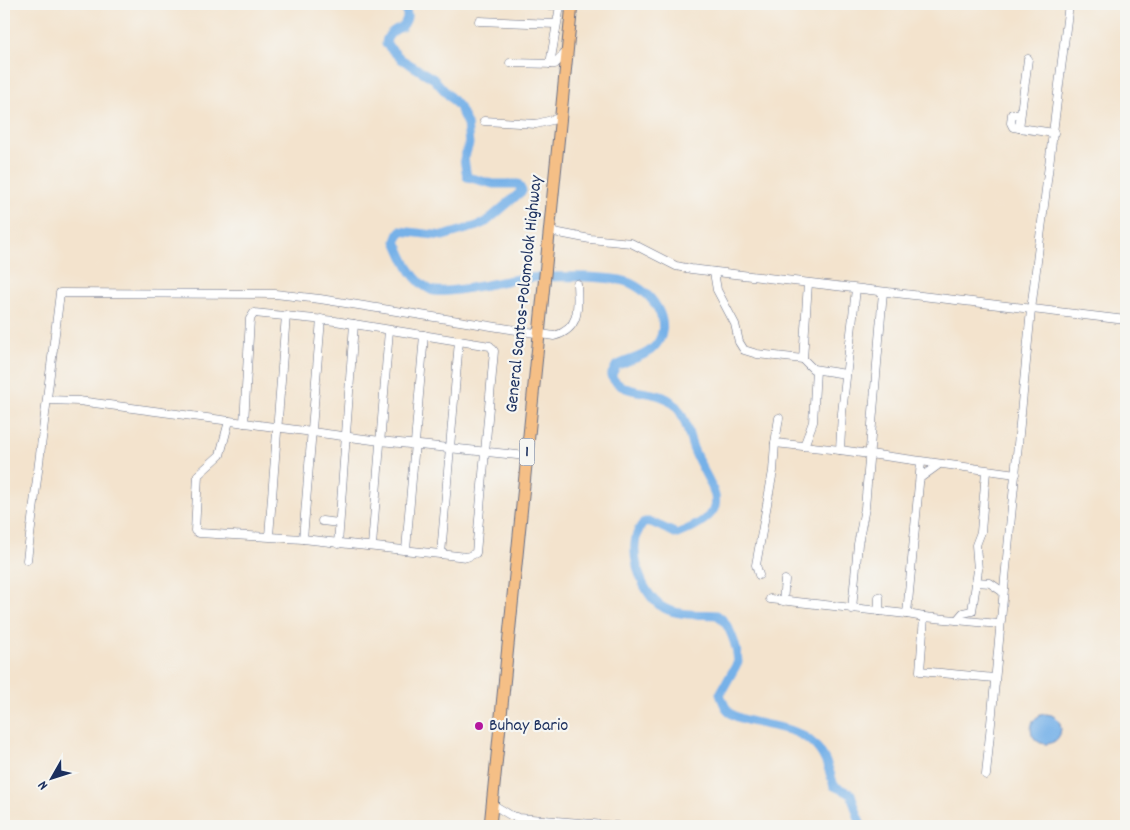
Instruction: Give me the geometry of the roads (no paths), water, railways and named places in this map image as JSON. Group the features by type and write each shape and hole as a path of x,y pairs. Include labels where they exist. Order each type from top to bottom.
{"highway":[{"name":"General Santos-Polomolok Highway","path":"490,826 567,51 568,5"}],"street":[{"path":"537,4 568,5"},
{"path":"986,775 999,624 1016,474 1031,310 1069,4"},
{"path":"550,64 556,24 568,5"},
{"path":"479,22 556,24"},
{"path":"510,63 556,64 567,51"},
{"path":"1028,59 1018,128 1054,132"},
{"path":"484,121 536,124 560,118"},
{"path":"549,231 590,239 631,243 676,266 714,272 1126,320"},
{"path":"714,272 717,290 735,324 739,342 744,350 757,354 803,359 810,367 816,370 846,374"},
{"path":"803,359 808,283"},
{"path":"26,560 33,521 36,478 48,400 60,293 275,294 330,301 539,335 562,334 573,323 578,310 577,284"},
{"path":"840,450 846,374 856,289"},
{"path":"852,609 858,544 864,508 883,292"},
{"path":"229,421 220,455 198,476 194,529 199,533 304,539 471,557 477,550 488,452 493,348 490,346 321,319 258,312 251,316 244,422"},
{"path":"269,536 286,315"},
{"path":"304,539 321,319"},
{"path":"338,544 354,324"},
{"path":"372,546 389,330"},
{"path":"406,550 424,335"},
{"path":"442,554 459,341"},
{"path":"804,446 812,422 816,370"},
{"path":"48,400 87,400 244,422"},
{"path":"207,418 527,456"},
{"path":"759,575 756,565 779,418"},
{"path":"775,443 1016,474"},
{"path":"774,458 784,445"},
{"path":"907,614 921,462"},
{"path":"920,478 938,465"},
{"path":"957,620 963,613 972,610 978,557 976,545 981,532 986,471"},
{"path":"322,521 339,523"},
{"path":"783,601 785,580"},
{"path":"976,582 990,583 997,590 1003,592"},
{"path":"879,597 879,611"},
{"path":"770,600 999,624"},
{"path":"924,617 920,671 994,678"},
{"path":"492,804 514,817 617,826"}],"water":[{"path":"1046,714 1057,718 1061,729 1057,740 1046,744 1035,740 1031,729 1035,718"}],"waterway":[{"path":"401,4 407,13 406,21 402,27 391,33 387,38 386,44 401,59 434,79 459,107 467,124 469,144 464,159 467,177 493,184 518,184 522,191 486,222 477,226 443,236 400,231 396,241 409,268 424,286 438,291 449,291 524,278 585,277 620,280 631,283 650,298 662,319 662,330 659,340 647,353 616,366 611,376 624,387 666,398 677,407 688,430 693,448 712,488 715,507 709,516 697,525 677,534 651,522 645,522 639,530 635,541 637,567 642,580 655,602 670,611 717,615 722,619 732,636 738,662 720,694 727,709 735,716 791,730 811,741 824,758 834,786 851,794 861,826"}],"place":[{"name":"Buhay Bario","path":"479,726"}]}
